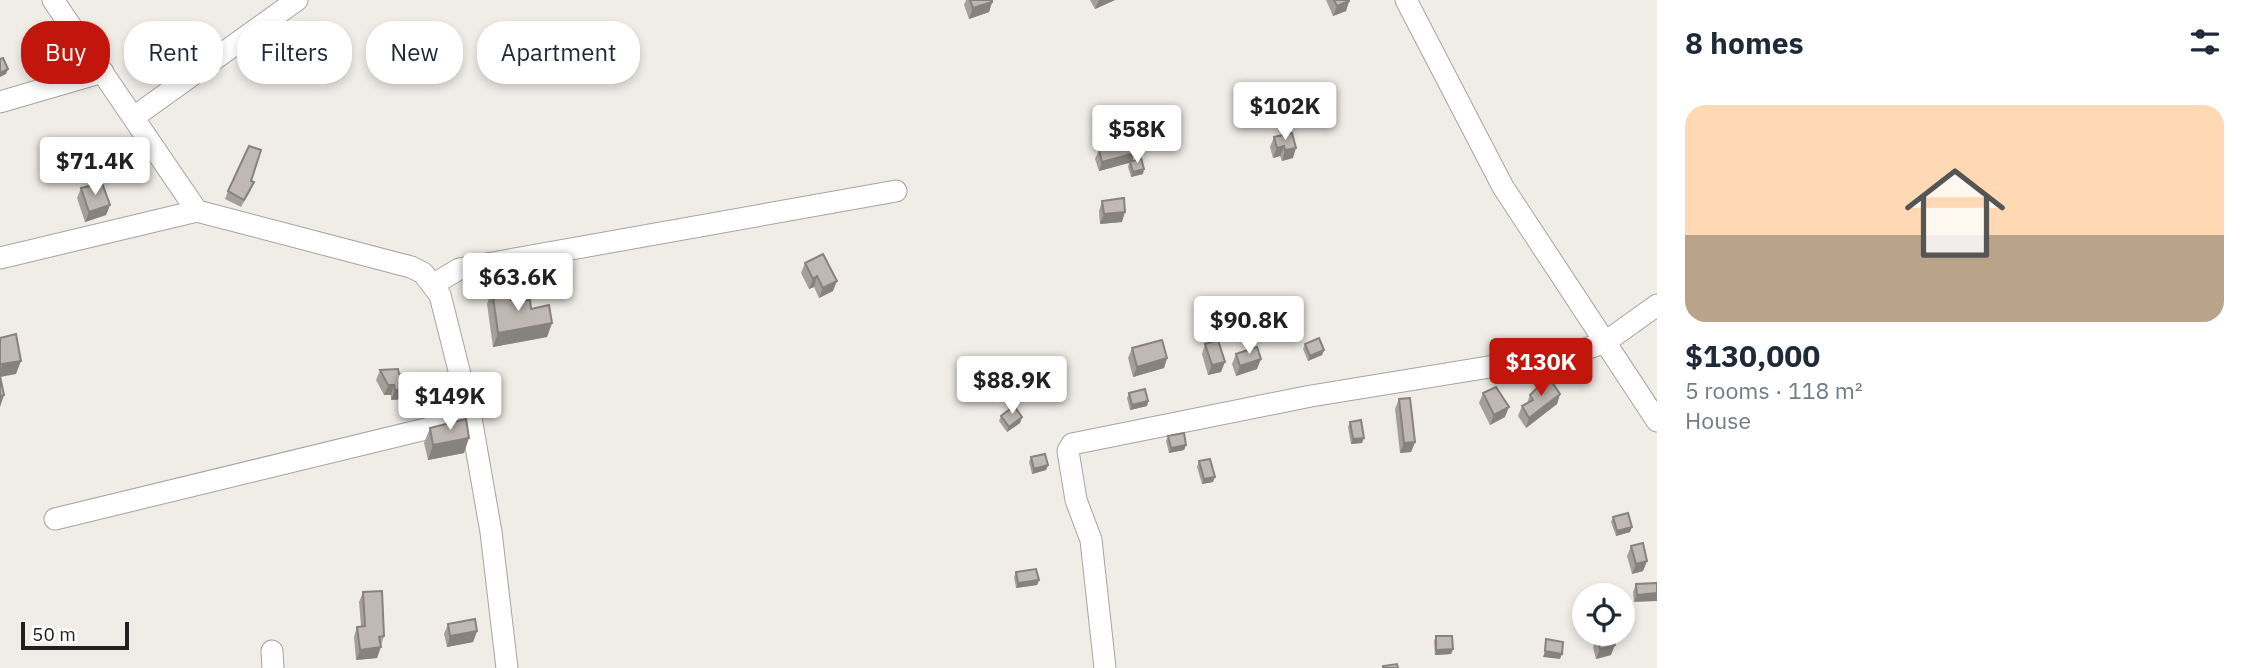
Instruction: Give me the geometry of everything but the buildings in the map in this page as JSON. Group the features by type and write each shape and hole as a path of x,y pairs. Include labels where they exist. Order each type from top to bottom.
{"street":[{"path":"53,0 68,21"},
{"path":"134,117 297,0"},
{"path":"1406,0 1503,187 1657,421"},
{"path":"110,82 197,211"},
{"path":"0,102 62,84"},
{"path":"434,284 459,269 896,191"},
{"path":"0,258 197,211 272,233 411,267 434,284 440,295 471,418 491,532 507,668"},
{"path":"1105,668 1091,540 1076,500 1068,451 1072,444 1311,396 1569,354 1604,343 1657,305"},
{"path":"55,519 471,418"}]}
